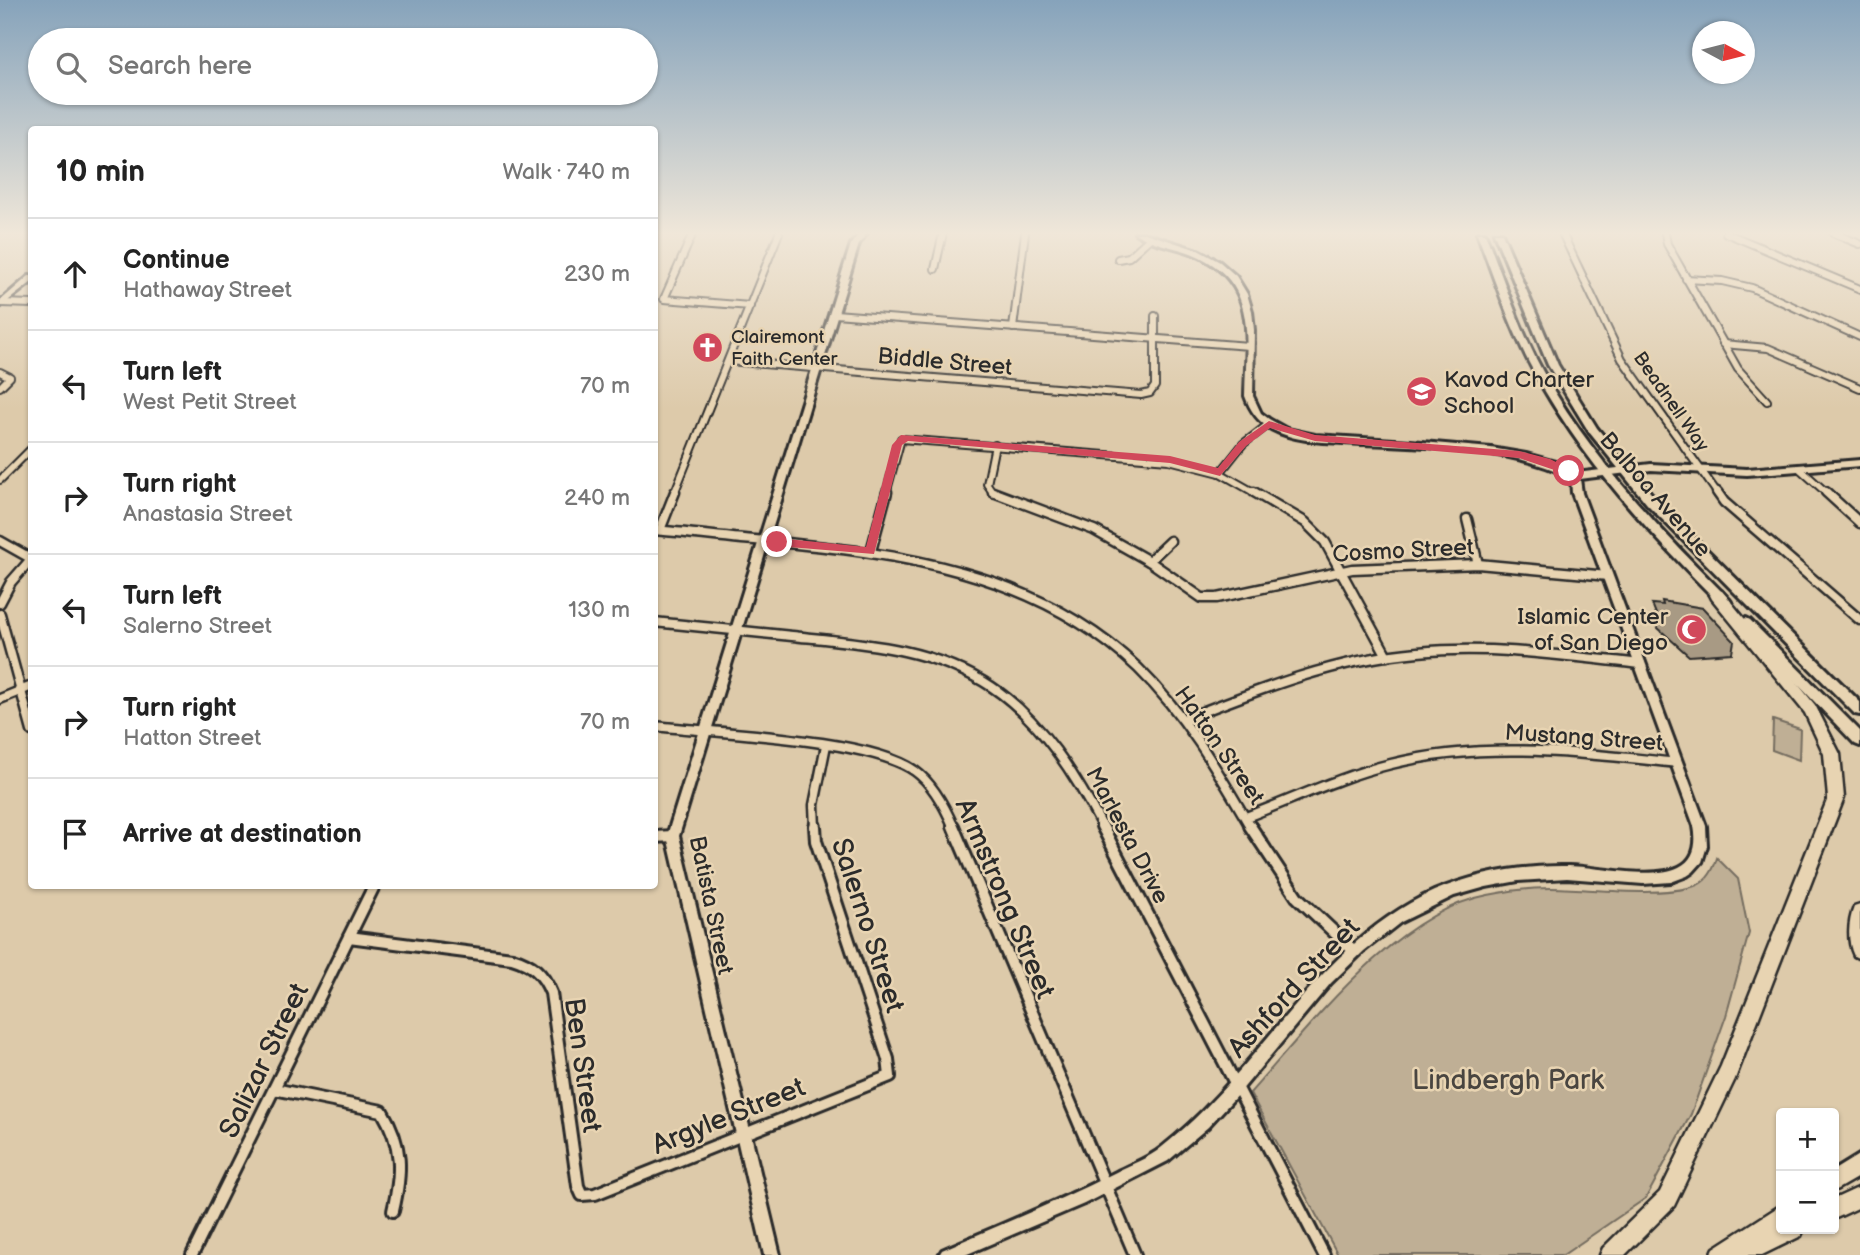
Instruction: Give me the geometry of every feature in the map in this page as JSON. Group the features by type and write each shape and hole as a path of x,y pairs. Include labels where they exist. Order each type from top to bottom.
{"highway":[{"path":"1610,1255 1667,1199 1728,1072 1836,798 1832,754 1810,709 1717,595"},
{"path":"1860,913 1857,944 1860,950"},
{"path":"1839,1178 1860,1164"},
{"path":"1839,1207 1860,1197"},
{"path":"1721,1255 1776,1218"},
{"path":"1740,1255 1784,1234"}],"main road":[{"name":"Balboa Avenue","path":"1505,292 1537,368 1606,474 1717,595 1860,740"},
{"name":"Balboa Avenue","path":"1522,292 1553,365 1593,430 1626,472 1860,710"}],"street":[{"path":"1,304 16,292"},
{"path":"665,292 663,296 671,300 750,306"},
{"path":"658,528 756,292"},
{"name":"Batista Street","path":"772,1255 673,836 703,732 842,292"},
{"path":"1013,328 1018,292"},
{"path":"1241,292 1248,305 1251,403 1269,424 1291,433 1315,438 1519,455 1547,461 1575,476 1651,467 1703,471 1800,469 1860,463"},
{"name":"Beadnell Way","path":"1590,292 1622,359 1724,502 1860,620"},
{"path":"1693,292 1738,369 1767,401"},
{"path":"1760,292 1860,337"},
{"path":"1,304 28,304"},
{"path":"835,314 1249,346"},
{"path":"1155,316 1155,339"},
{"name":"Biddle Street","path":"728,361 1141,395 1150,393 1154,386 1155,339"},
{"path":"1723,344 1768,348 1860,388"},
{"path":"0,372 10,377 0,387"},
{"path":"1220,472 1243,444 1269,424"},
{"path":"871,551 897,445 901,439 1170,460 1220,472 1305,522 1325,542 1387,656"},
{"path":"995,445 987,484 994,494 1094,530 1149,562 1170,541"},
{"path":"0,480 28,451"},
{"path":"1800,469 1860,523"},
{"path":"1575,476 1577,493 1677,763"},
{"path":"1467,519 1478,564"},
{"name":"Hatton Street","path":"658,530 871,551 957,566 987,575 1048,601 1126,658 1184,719 1290,888 1315,917 1354,951"},
{"path":"0,541 28,557"},
{"path":"0,603 10,582 28,562"},
{"name":"Cosmo Street","path":"1149,562 1202,598 1217,598 1341,570 1478,564 1608,576"},
{"path":"0,614 28,717"},
{"name":"Marlesta Drive","path":"658,622 883,645 924,655 969,673 1020,711 1076,775 1324,1255"},
{"path":"1184,719 1297,676 1387,656 1459,650 1520,652 1640,664"},
{"path":"0,699 28,687"},
{"name":"Armstrong Street","path":"658,726 826,745 887,756 917,772 936,793 946,809 1135,1255"},
{"name":"Salerno Street","path":"826,745 814,804 816,841 888,1059 890,1076"},
{"name":"Mustang Street","path":"1246,817 1392,764 1469,751 1551,750 1677,763"},
{"name":"Ashford Street","path":"947,1255 1105,1185 1166,1154 1209,1114 1354,951 1394,919 1462,886 1517,874 1664,877 1691,866 1702,847 1700,826 1677,763"},
{"path":"658,837 673,836"},
{"name":"Salizar Street","path":"192,1255 373,889"},
{"name":"Ben Street","path":"349,937 512,958 532,964 546,977 551,993 578,1186 582,1195"},
{"name":"Argyle Street","path":"582,1195 631,1181 890,1076"},
{"path":"274,1088 382,1111 399,1136 401,1150 402,1164 393,1211"}],"green space":[{"path":"1773,720 1800,729 1799,760 1772,750"},
{"name":"Lindbergh Park","path":"1717,858 1738,879 1749,933 1726,1016 1691,1114 1646,1198 1563,1255 1338,1255 1250,1093 1327,1005 1388,947 1420,924 1454,906 1488,895 1536,889 1649,892 1686,888 1706,879"}],"building":[{"name":"Islamic Center of San Diego","path":"1662,601 1703,608 1734,641 1732,653 1689,656 1647,618 1656,614 1652,604 1663,605"}],"place":[{"name":"Clairemont Faith Center","path":"708,347"},
{"name":"Kavod Charter School","path":"1421,392"},
{"name":"Islamic Center of San Diego","path":"1691,629"}],"route":[{"path":"777,542 871,551 897,445 901,439 908,438 1170,460 1220,472 1243,444 1269,424 1291,433 1315,438 1533,457 1569,471"}]}
